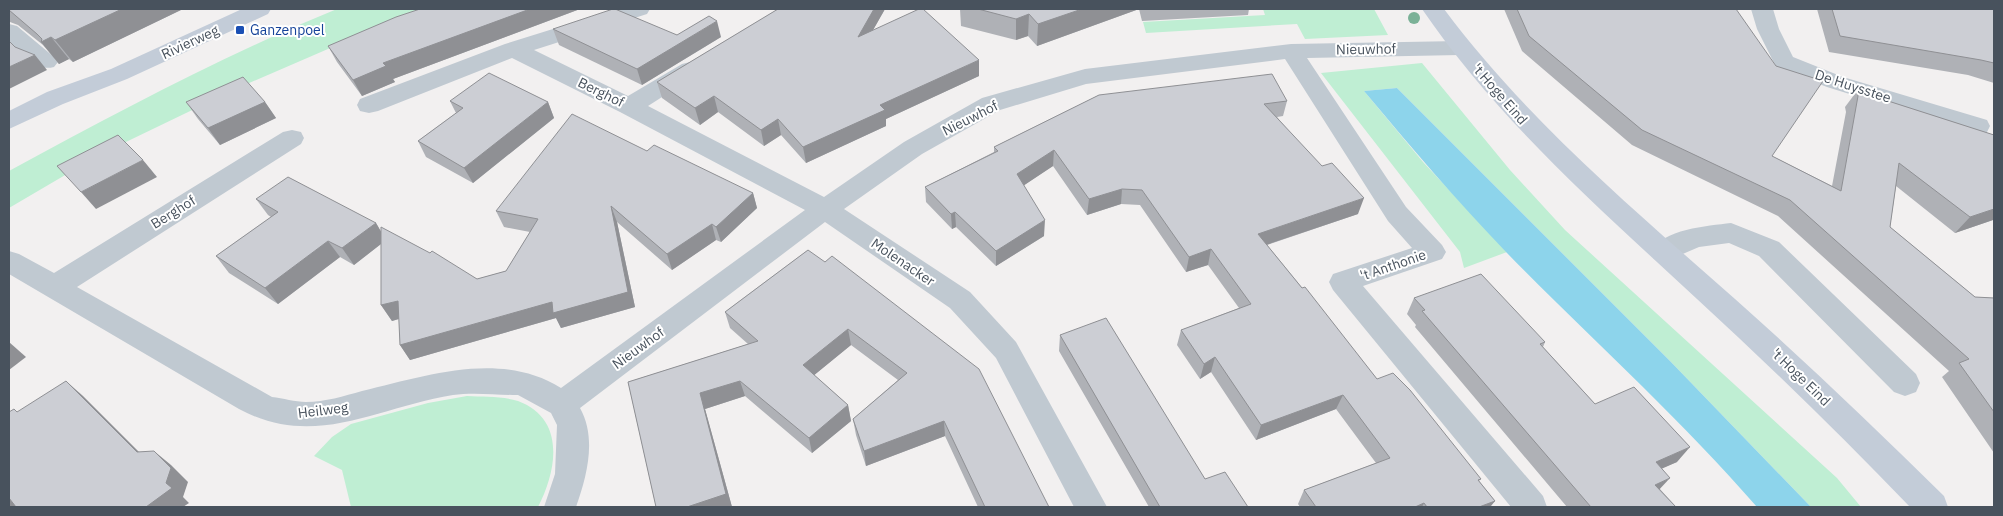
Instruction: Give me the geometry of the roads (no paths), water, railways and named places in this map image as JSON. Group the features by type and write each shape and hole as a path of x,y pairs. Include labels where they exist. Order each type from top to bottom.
{"street":[{"name":"Rivierweg","path":"9,121 55,98 119,74 260,9"},
{"path":"369,105 513,49 639,9"},
{"name":"'t Hoge Eind","path":"1434,9 1460,48 1525,123 1664,252 1796,370 1932,507"},
{"name":"De Huysstee","path":"1762,9 1768,29 1784,62 1835,82 1978,126"},
{"path":"9,31 46,62"},
{"name":"Nieuwhof","path":"562,404 825,209 913,148 991,104 1085,76 1291,51 1460,48"},
{"name":"Berghof","path":"513,49 630,106 712,56"},
{"name":"'t Anthonie","path":"1291,51 1397,214 1432,252 1343,282 1531,507"},
{"name":"Rivierweg","path":"9,138 119,74"},
{"name":"Molenacker","path":"630,106 825,209 960,300 1006,350 1091,507"},
{"name":"Berghof","path":"54,287 292,138"},
{"path":"1664,252 1694,237 1731,233 1769,249 1906,383"},
{"name":"Heilweg","path":"9,261 267,410 284,414 306,415 331,412 454,382 518,382 538,389 562,404"},
{"path":"560,507 571,474 573,447 573,424 562,404"}],"water":[{"path":"1397,88 1671,362 1811,507 1757,507 1666,409 1538,285 1488,233 1364,91"}],"place":[{"name":"Ganzenpoel","path":"240,30"}]}
